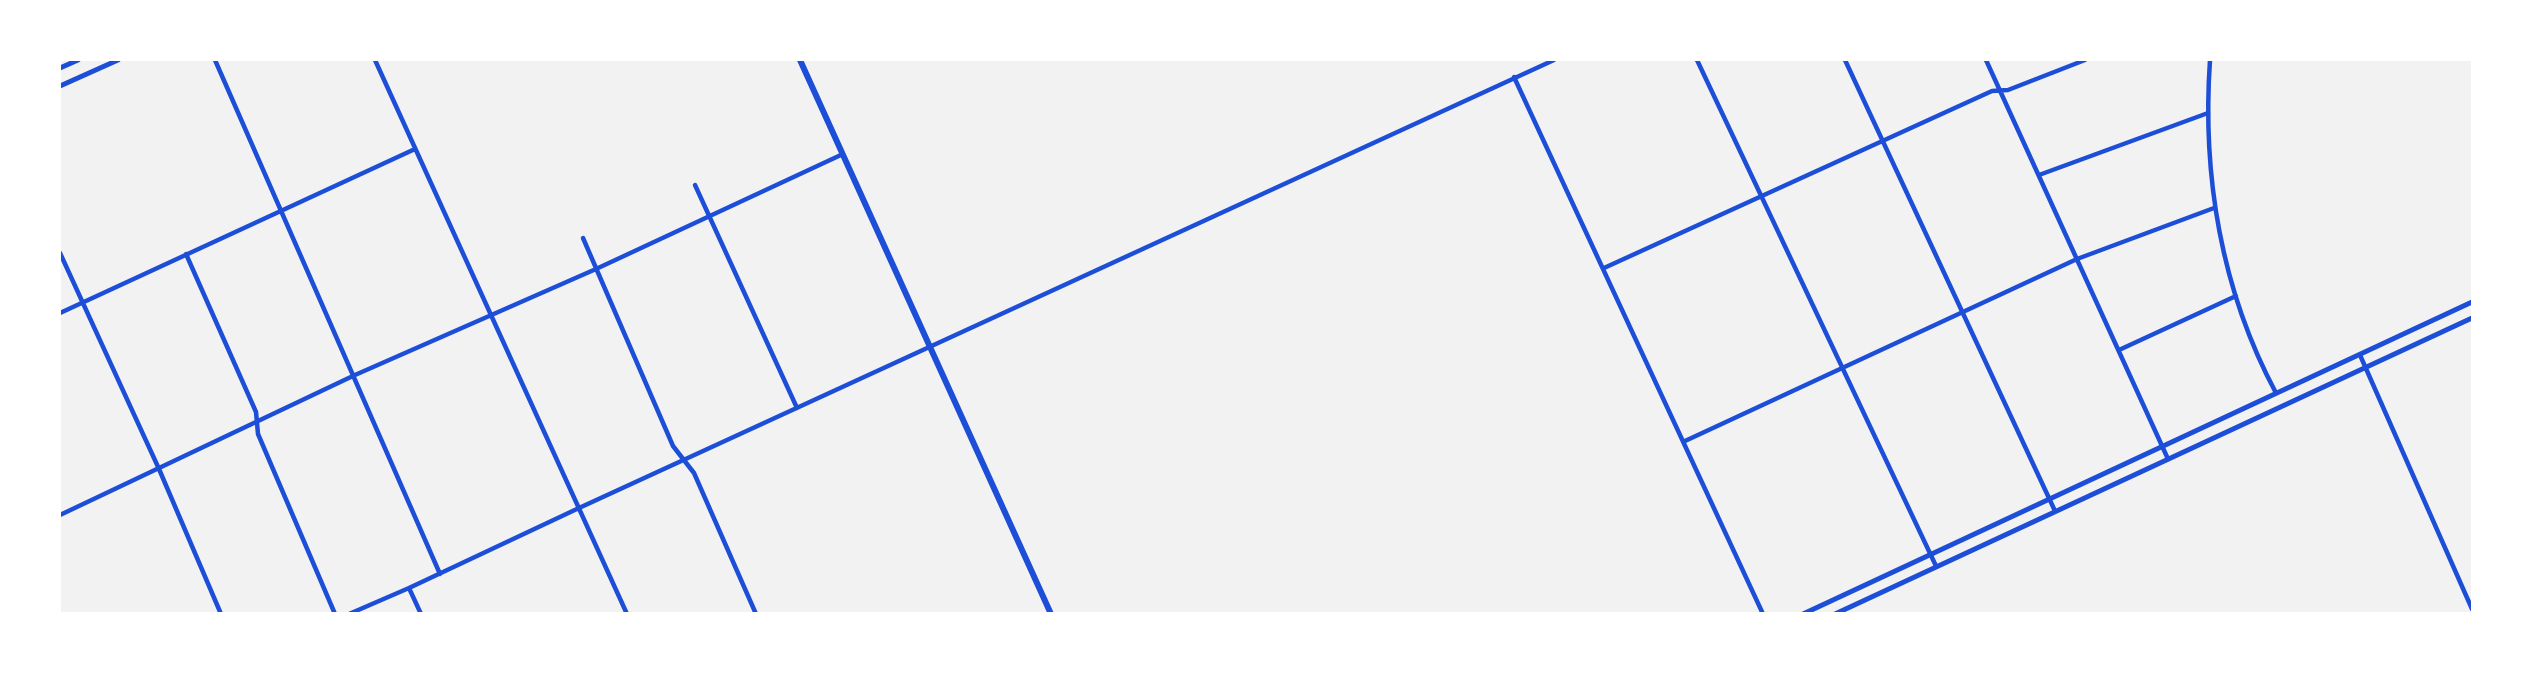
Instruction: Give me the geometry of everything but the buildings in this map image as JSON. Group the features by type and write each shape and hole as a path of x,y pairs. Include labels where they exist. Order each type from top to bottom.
{"main road":[{"path":"800,60 1051,614"}],"street":[{"path":"60,68 78,60"},
{"path":"60,86 118,60"},
{"path":"215,60 440,574"},
{"path":"374,60 627,614"},
{"path":"349,614 1554,60"},
{"path":"1697,60 1936,566"},
{"path":"1845,60 2055,511"},
{"path":"1986,60 2168,459"},
{"path":"1604,268 1992,91 2008,90 2085,60"},
{"path":"2210,60 2208,113 2214,208 2236,296 2257,355 2276,393"},
{"path":"1514,77 1763,614"},
{"path":"2039,175 2208,113"},
{"path":"60,313 415,149"},
{"path":"60,514 355,376 596,269 843,154"},
{"path":"695,185 797,408"},
{"path":"1685,441 2077,259 2214,208"},
{"path":"583,238 673,446 694,473 756,614"},
{"path":"60,253 221,614"},
{"path":"186,254 256,412 258,434 335,614"},
{"path":"2119,350 2236,296"},
{"path":"1803,614 2473,302"},
{"path":"1835,614 2473,318"},
{"path":"2360,355 2473,609"},
{"path":"409,588 421,614"}]}
